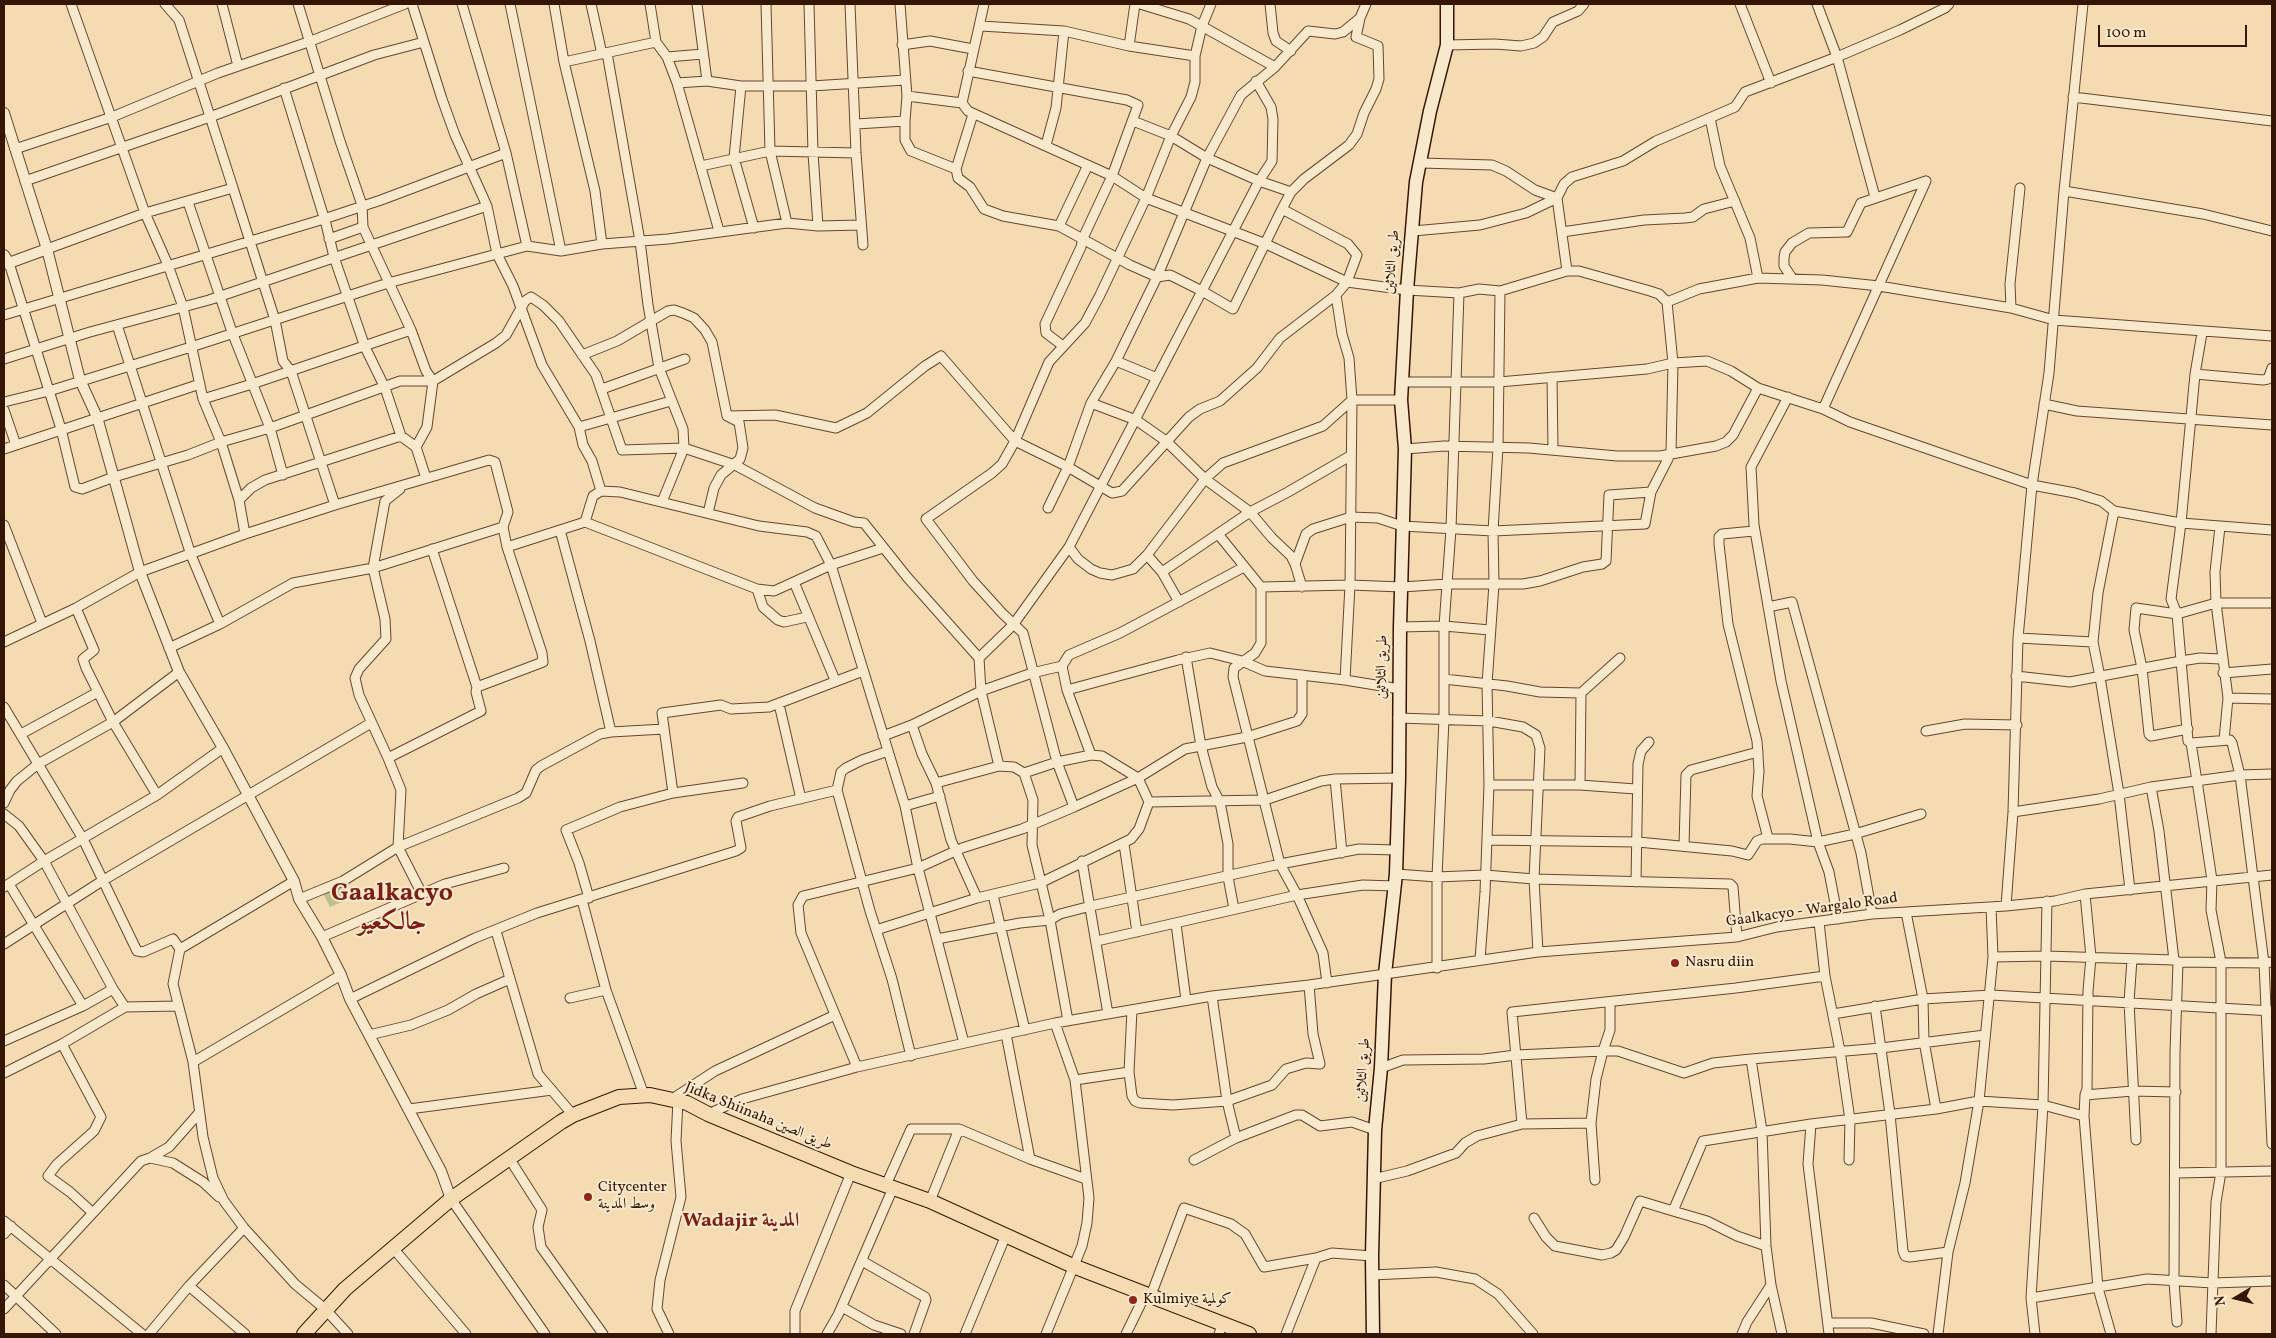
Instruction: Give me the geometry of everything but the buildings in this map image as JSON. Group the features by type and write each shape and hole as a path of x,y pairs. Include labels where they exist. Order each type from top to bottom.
{"main road":[{"name":"طريق الثلاثين","path":"1373,1334 1372,1256 1375,1130 1381,1068 1385,974 1395,880 1399,778 1398,718 1404,449 1401,400 1407,290 1416,182 1430,111 1447,44 1444,4"},
{"name":"Jidka Shiinaha طريق الصين","path":"304,1334 325,1309 393,1248 451,1199 509,1158 573,1115 619,1097 644,1095 675,1100 851,1173 930,1201 1072,1266 1148,1294 1221,1329 1248,1334"}],"street":[{"path":"71,4 144,213 168,265 183,307 203,399 221,442 239,500 245,534"},
{"path":"165,4 178,20 199,81 264,282 275,320 283,361 291,371 304,416 335,505"},
{"path":"222,4 238,66"},
{"path":"298,4 362,205 363,226 411,330 426,371 433,381 427,427 416,448"},
{"path":"15,149 112,117 199,81 311,41 404,4"},
{"path":"412,4 442,99 487,206 497,254 513,286 542,365 578,427 583,445 592,461 602,492"},
{"path":"462,4 506,153 527,246"},
{"path":"510,4 561,251"},
{"path":"554,4 564,62 595,190 602,244"},
{"path":"591,4 604,54 640,241 659,368 683,429 684,448 662,502"},
{"path":"650,4 656,42 667,57 677,83 719,231"},
{"path":"696,4 707,81"},
{"path":"766,4 770,151 787,222"},
{"path":"809,4 813,153 818,226"},
{"path":"850,4 856,153 863,245"},
{"path":"900,4 907,96 905,140 911,151 956,168"},
{"path":"984,4 981,26 973,49 962,102 965,108 973,114 1112,176 1146,198 1266,244 1347,282 1407,290 1459,293 1479,289 1500,291 1567,271 1590,273 1650,291 1658,294 1666,302 1673,363 1671,453 1651,492 1645,524 1493,531 1402,526 1378,518 1351,517 1313,529 1306,534 1295,564"},
{"path":"1129,46 1135,4"},
{"path":"1140,4 1188,19 1275,67"},
{"path":"1074,807 1057,762 1023,633 973,581 926,519 1002,464 1015,442 1050,362 1085,323 1119,258 1171,136 1191,97 1195,82 1196,56 1202,26 1211,4"},
{"path":"1270,4 1273,33 1276,41 1291,51"},
{"path":"973,114 956,168 958,178 970,186 984,209 1003,216 1060,226 1157,277 1170,275 1233,309 1290,192 1349,145 1357,134 1379,79 1378,46 1356,36 1360,18 1366,4"},
{"path":"1447,44 1521,46 1534,43 1543,37 1553,22 1578,11 1584,4"},
{"path":"1740,4 1771,83"},
{"path":"1817,4 1837,57 1875,197"},
{"path":"2006,906 2017,725 2016,676 2018,638 2032,485 2054,320 2064,191 2083,4"},
{"path":"1412,231 1480,225 1526,213 1556,198 1564,184 1572,177 1622,161 1656,141 1734,107 1745,92 1837,57 1946,5"},
{"path":"1048,508 1068,467 1092,403 1116,361 1157,277 1207,158 1241,95 1275,67 1308,31 1340,33 1360,18"},
{"path":"981,26 1064,31 1129,46 1196,56"},
{"path":"1046,145 1056,108 1064,31"},
{"path":"902,45 930,41 973,49"},
{"path":"25,180 210,118 320,74 374,55 424,42"},
{"path":"564,62 656,42"},
{"path":"667,57 703,54"},
{"path":"968,71 1059,86 1134,102 1138,105 1119,152 1112,176 1082,238 1081,247 1046,324 1046,333 1063,346"},
{"path":"677,83 707,81 741,86 812,86 905,80"},
{"path":"979,658 1013,624 1069,547 1220,254 1234,232 1259,181 1272,161 1273,119 1271,107 1256,81"},
{"path":"741,86 734,158 754,228"},
{"path":"284,88 334,257 365,347 385,388 402,436 416,448 426,478"},
{"path":"907,96 962,102"},
{"path":"2073,97 2272,121"},
{"path":"4,114 47,249 68,339 80,380 97,417 140,572 178,672 224,748 247,795 294,881 299,898 341,975 350,999 441,1171 451,1199 545,1334"},
{"path":"1710,118 1720,166 1750,238 1758,278"},
{"path":"856,124 905,121"},
{"path":"1133,121 1171,136 1207,158 1259,181 1290,192"},
{"path":"701,166 770,151 856,153"},
{"path":"4,315 324,219 381,200 506,153"},
{"path":"1421,163 1492,165 1506,171 1535,190 1556,198"},
{"path":"1060,226 1088,165"},
{"path":"1792,278 1784,266 1786,252 1792,243 1809,233 1848,232 1861,203 1926,181 1823,409"},
{"path":"233,188 144,213 47,249 5,261 23,309 61,429 75,487 82,489 114,477 160,464 221,442 270,428 400,381 433,381 496,343 506,334 525,301 531,297 543,305 567,332 596,376 622,450 684,448 734,465 815,508 854,522 864,523 883,548 979,658 981,691 999,766"},
{"path":"2011,308 2010,284 2020,188"},
{"path":"2064,191 2202,214 2272,231"},
{"path":"1556,198 1567,271"},
{"path":"1562,232 1644,220 1693,217 1704,209 1735,201"},
{"path":"188,202 232,332 270,428 283,475"},
{"path":"4,359 221,296 370,244 487,206"},
{"path":"728,416 775,415 836,428 867,413 925,366 941,356 946,359 1015,442 1068,467 1101,485 1112,494 1122,491 1166,441 1200,409 1220,401 1257,368 1280,338 1336,295 1347,282 1357,255 1348,244 1282,209"},
{"path":"4,402 49,391 191,347 232,332 388,283 527,246 561,251 602,244 754,228 787,222 818,226 861,225"},
{"path":"329,239 363,226"},
{"path":"1666,302 1699,289 1758,278 1792,278 1879,286 2011,308 2054,320 2202,333 2272,336"},
{"path":"1480,960 1490,785 1487,684 1494,584 1493,531 1498,447 1500,291"},
{"path":"1437,968 1437,877 1444,720 1444,626 1451,529 1459,293"},
{"path":"1336,295 1342,334 1349,358 1352,400 1350,585 1345,680"},
{"path":"582,355 617,341 651,322 661,314 674,310 694,318 705,330 712,342 728,416 739,422 743,448 740,458 721,476 714,488 708,513"},
{"path":"117,325 160,464 191,555 220,624"},
{"path":"203,399 365,347 411,330"},
{"path":"2202,333 2195,374 2181,523 2171,598 2178,614 2188,741 2191,743 2212,880 2211,910 2221,962 2221,1172 2216,1202 2211,1334"},
{"path":"602,389 685,359"},
{"path":"1116,361 1157,378"},
{"path":"1402,382 1499,382 1647,369 1673,363 1707,361 1731,371 1758,388 1823,409 1850,422 2032,485 2075,493 2101,501 2114,511 2220,528 2272,530"},
{"path":"2195,374 2263,380 2268,379 2272,368"},
{"path":"1552,377 1553,449"},
{"path":"4,449 200,384"},
{"path":"1404,449 1454,446 1498,447 1553,449 1617,456 1660,456 1716,446 1726,442 1733,435 1758,388"},
{"path":"1788,397 1751,467 1754,531 1781,681 1818,842 1829,872 1838,919"},
{"path":"1069,547 1078,559 1091,569 1112,575 1133,569 1147,555 1205,479 1222,463 1323,426 1352,400 1401,400"},
{"path":"578,427 671,401"},
{"path":"1092,403 1136,420 1166,441 1205,479 1250,512 1272,538 1291,556 1302,587"},
{"path":"2044,404 2077,411 2272,425"},
{"path":"4,410 16,445"},
{"path":"239,500 256,484 402,436"},
{"path":"1162,572 1250,512 1350,456"},
{"path":"4,642 76,608 140,572 245,534 335,505 493,460 508,512 503,527 507,546 542,653 543,662 477,687"},
{"path":"403,486 385,501 373,568 385,618 386,639 359,670 355,678 359,695 401,790 398,847 422,894"},
{"path":"585,522 593,496 602,492 620,492 759,526 812,533 816,536 831,566 905,806 918,868 964,1043"},
{"path":"1261,587 1350,585 1402,587 1531,582 1583,567 1602,564 1606,561 1609,495 1651,492"},
{"path":"2114,511 2098,593 2093,642 2119,794 2130,890"},
{"path":"507,546 585,522 758,589 774,591 831,566 883,548"},
{"path":"4,524 42,623"},
{"path":"168,648 220,624 292,583 373,568 503,527"},
{"path":"2220,528 2215,572 2221,659 2228,698 2224,740"},
{"path":"560,530 590,641 611,732"},
{"path":"1754,531 1722,534 1719,537 1719,544 1728,624 1758,752 1756,796 1768,838"},
{"path":"1218,534 1261,587 1261,643 1255,653 1234,668 1233,677 1280,864 1297,895 1323,953 1327,982"},
{"path":"388,758 481,711 476,692 477,687 432,549"},
{"path":"1147,555 1162,572 1179,602"},
{"path":"883,736 912,725 981,691 1032,673 1062,666 1069,655 1120,633 1244,568"},
{"path":"794,582 807,617 835,680"},
{"path":"758,589 763,607 778,620 784,622 807,617"},
{"path":"1768,607 1792,602 1855,834 1872,914"},
{"path":"2188,729 2149,736 2142,668 2134,630 2136,608 2178,614 2216,603 2272,603"},
{"path":"76,608 94,648 83,659 113,722 157,795"},
{"path":"1400,627 1444,626 1490,630"},
{"path":"2018,638 2093,642"},
{"path":"1068,690 1210,653 1242,661 1265,671 1345,680 1400,690"},
{"path":"1186,658 1201,746 1210,782 1220,802 1228,844 1228,877 1234,909"},
{"path":"1444,679 1540,692 1581,693 1620,658"},
{"path":"2016,676 2070,682 2200,658 2221,659"},
{"path":"1062,666 1068,690 1091,754"},
{"path":"2223,673 2272,669"},
{"path":"673,793 662,713 721,705 731,709 769,708 835,680 863,671"},
{"path":"4,803 17,781 38,764 113,722 178,672"},
{"path":"857,1067 801,933 798,905 803,896 918,868 1074,807 1138,778 1179,751 1247,738 1299,719 1302,714 1302,675"},
{"path":"22,734 98,692"},
{"path":"1580,784 1581,693"},
{"path":"2228,698 2272,699"},
{"path":"779,704 801,799"},
{"path":"4,707 22,734 83,839 137,951 143,952 173,940 180,949"},
{"path":"1398,718 1489,721 1523,727 1536,735 1540,748 1534,842 1538,952"},
{"path":"4,944 102,881 371,723"},
{"path":"1926,731 1965,724 2017,725"},
{"path":"912,725 922,754 936,783 956,852 977,898"},
{"path":"299,898 343,881 398,847 518,798 526,793 536,770 541,766 600,734 664,729"},
{"path":"2191,743 2230,740 2240,776 2268,962 2272,1144"},
{"path":"1636,882 1638,842 1636,789 1641,752 1649,742"},
{"path":"84,1006 33,924 6,886 44,860 157,795 224,748"},
{"path":"888,751 846,768 841,772 837,790 862,883 892,979 911,1056"},
{"path":"1684,846 1686,775 1691,770 1758,752"},
{"path":"876,930 977,898 1040,883 1082,861 1124,844 1139,829 1149,802 1138,778 1110,758 1091,754 1057,762 1024,773"},
{"path":"936,783 999,766 1014,767 1024,773 1033,800 1032,844 1050,920 1068,1022"},
{"path":"2013,812 2151,787 2272,774"},
{"path":"1149,802 1265,800 1321,781 1399,778"},
{"path":"1335,779 1342,853"},
{"path":"644,1095 606,990 579,863 566,830 620,807 673,793 743,783"},
{"path":"1490,785 1580,784 1636,789"},
{"path":"2151,787 2159,831 2176,961 2174,1282 2177,1322"},
{"path":"350,999 475,938 537,914 736,851 741,848 736,821 738,817 747,812 837,790"},
{"path":"905,806 940,796"},
{"path":"4,814 18,826 44,860 113,989 125,1007"},
{"path":"1487,840 1638,842 1732,851 1748,855 1758,841 1768,838 1818,842 1855,834 1921,814"},
{"path":"1124,844 1137,932"},
{"path":"937,939 1001,926 1050,920 1060,914 1091,906 1280,864 1359,849 1396,850"},
{"path":"1082,861 1108,1014"},
{"path":"322,938 444,884 504,868"},
{"path":"1097,941 1297,895 1395,880 1485,875 1534,879 1730,884 1733,887 1737,937"},
{"name":"Gaalkacyo - Wargalo Road","path":"708,1114 742,1099 857,1067 1055,1023 1212,996 1437,968 1538,952 1737,937 1777,927 1872,914 2006,906 2085,894 2272,875"},
{"path":"294,881 180,949 173,984 193,1062 206,1158 224,1201 244,1228 295,1284 325,1309 348,1334"},
{"path":"2085,894 2091,958 2088,1002 2087,1089 2084,1116 2098,1288 2111,1334"},
{"path":"993,895 1025,1030"},
{"path":"2035,1334 2031,1298 2043,1105 2047,901"},
{"path":"1938,1334 1948,1252 1965,1183 1979,1101 1991,995 1993,958 1991,907"},
{"path":"1906,912 1923,999 1924,1041 1936,1109"},
{"path":"1819,922 1825,976 1840,1050 1850,1120 1849,1160"},
{"path":"1176,924 1186,1000"},
{"path":"496,931 538,1074 573,1115"},
{"path":"1993,958 2046,956 2268,962"},
{"path":"2132,959 2130,1002 2136,1140"},
{"path":"193,1062 341,975"},
{"path":"1522,1124 1512,1012 1736,988 1825,976"},
{"path":"369,1035 411,1025 448,1010 476,994 510,979"},
{"path":"1132,1010 1129,1072 1132,1096 1140,1103 1173,1105 1227,1101 1272,1084 1286,1069 1306,1063 1320,1064 1313,1034 1309,985"},
{"path":"4,1041 84,1006 113,989"},
{"path":"570,998 606,990"},
{"path":"1832,1014 1923,999 1991,995 2269,1011"},
{"path":"1212,996 1227,1101 1236,1138"},
{"path":"1595,1180 1591,1123 1596,1079 1610,1030 1610,1002"},
{"path":"4,1073 62,1044 125,1007 178,1006"},
{"path":"1876,1006 1890,1114 1903,1251 1905,1256 1910,1257 1948,1252"},
{"path":"669,1334 657,1309 660,1280 681,1197 676,1141 675,1100 716,1072 835,1015"},
{"path":"1046,1334 1072,1266 1082,1246 1087,1224 1089,1198 1075,1080 1055,1023"},
{"path":"1006,1034 1030,1159"},
{"path":"1381,1068 1403,1060 1484,1059 1618,1051 1684,1072 1713,1064 1751,1059 1881,1048 1924,1041 1985,1035"},
{"path":"62,1044 100,1117 94,1131 57,1164 48,1176 70,1192 93,1213"},
{"path":"1751,1059 1762,1131 1766,1246 1771,1285 1782,1334"},
{"path":"1075,1080 1129,1072"},
{"path":"409,1109 552,1090"},
{"path":"2085,1096 2133,1091 2176,1092"},
{"path":"1673,1211 1703,1141 1811,1124 1936,1109 1979,1101 2043,1105 2084,1116"},
{"path":"4,1310 136,1166 169,1146 199,1112"},
{"path":"1194,1160 1236,1138 1296,1115 1302,1115 1320,1126 1352,1122 1375,1130"},
{"path":"1373,1179 1407,1171 1456,1153 1465,1143 1477,1136 1522,1124 1591,1123"},
{"path":"1811,1124 1808,1164 1828,1334"},
{"path":"827,1334 842,1307 862,1262 911,1129 960,1129 1030,1159 1086,1179"},
{"path":"930,1201 960,1129"},
{"path":"150,1158 173,1163 188,1171 224,1201"},
{"path":"509,1158 542,1210 538,1227 541,1247 603,1334"},
{"path":"2176,1173 2272,1171"},
{"path":"795,1334 794,1311 851,1173"},
{"path":"1534,1218 1546,1238 1556,1246 1602,1255 1616,1250 1640,1201 1707,1220 1737,1236 1766,1246"},
{"path":"1126,1334 1148,1294 1184,1208 1231,1224 1245,1234 1264,1268 1332,1253 1372,1256"},
{"path":"4,1234 7,1223 142,1334"},
{"path":"149,1334 189,1286 244,1228"},
{"path":"965,1334 1006,1235"},
{"path":"393,1248 461,1333"},
{"path":"1286,1334 1316,1258"},
{"path":"862,1262 925,1297 926,1300 914,1334"},
{"path":"1372,1275 1436,1272 1476,1279 1498,1294 1533,1334"},
{"path":"2031,1298 2147,1279 2213,1283 2272,1281"},
{"path":"1742,1334 1747,1322 1771,1285"},
{"path":"4,1286 56,1334"},
{"path":"189,1286 245,1334"},
{"path":"842,1307 874,1326 901,1334"},
{"path":"1828,1323 1871,1323 1924,1334"}],"green space":[{"path":"340,885 347,900 330,907 323,893"}],"place":[{"name":"Nasru diin","path":"1675,963"},
{"name":"Citycenter وسط المدينة","path":"588,1197"},
{"name":"Kulmiye كولمية","path":"1133,1300"}],"district":[{"name":"Gaalkacyo جالكعيو","path":"392,910"},
{"name":"Wadajir المدينة","path":"741,1222"}]}
